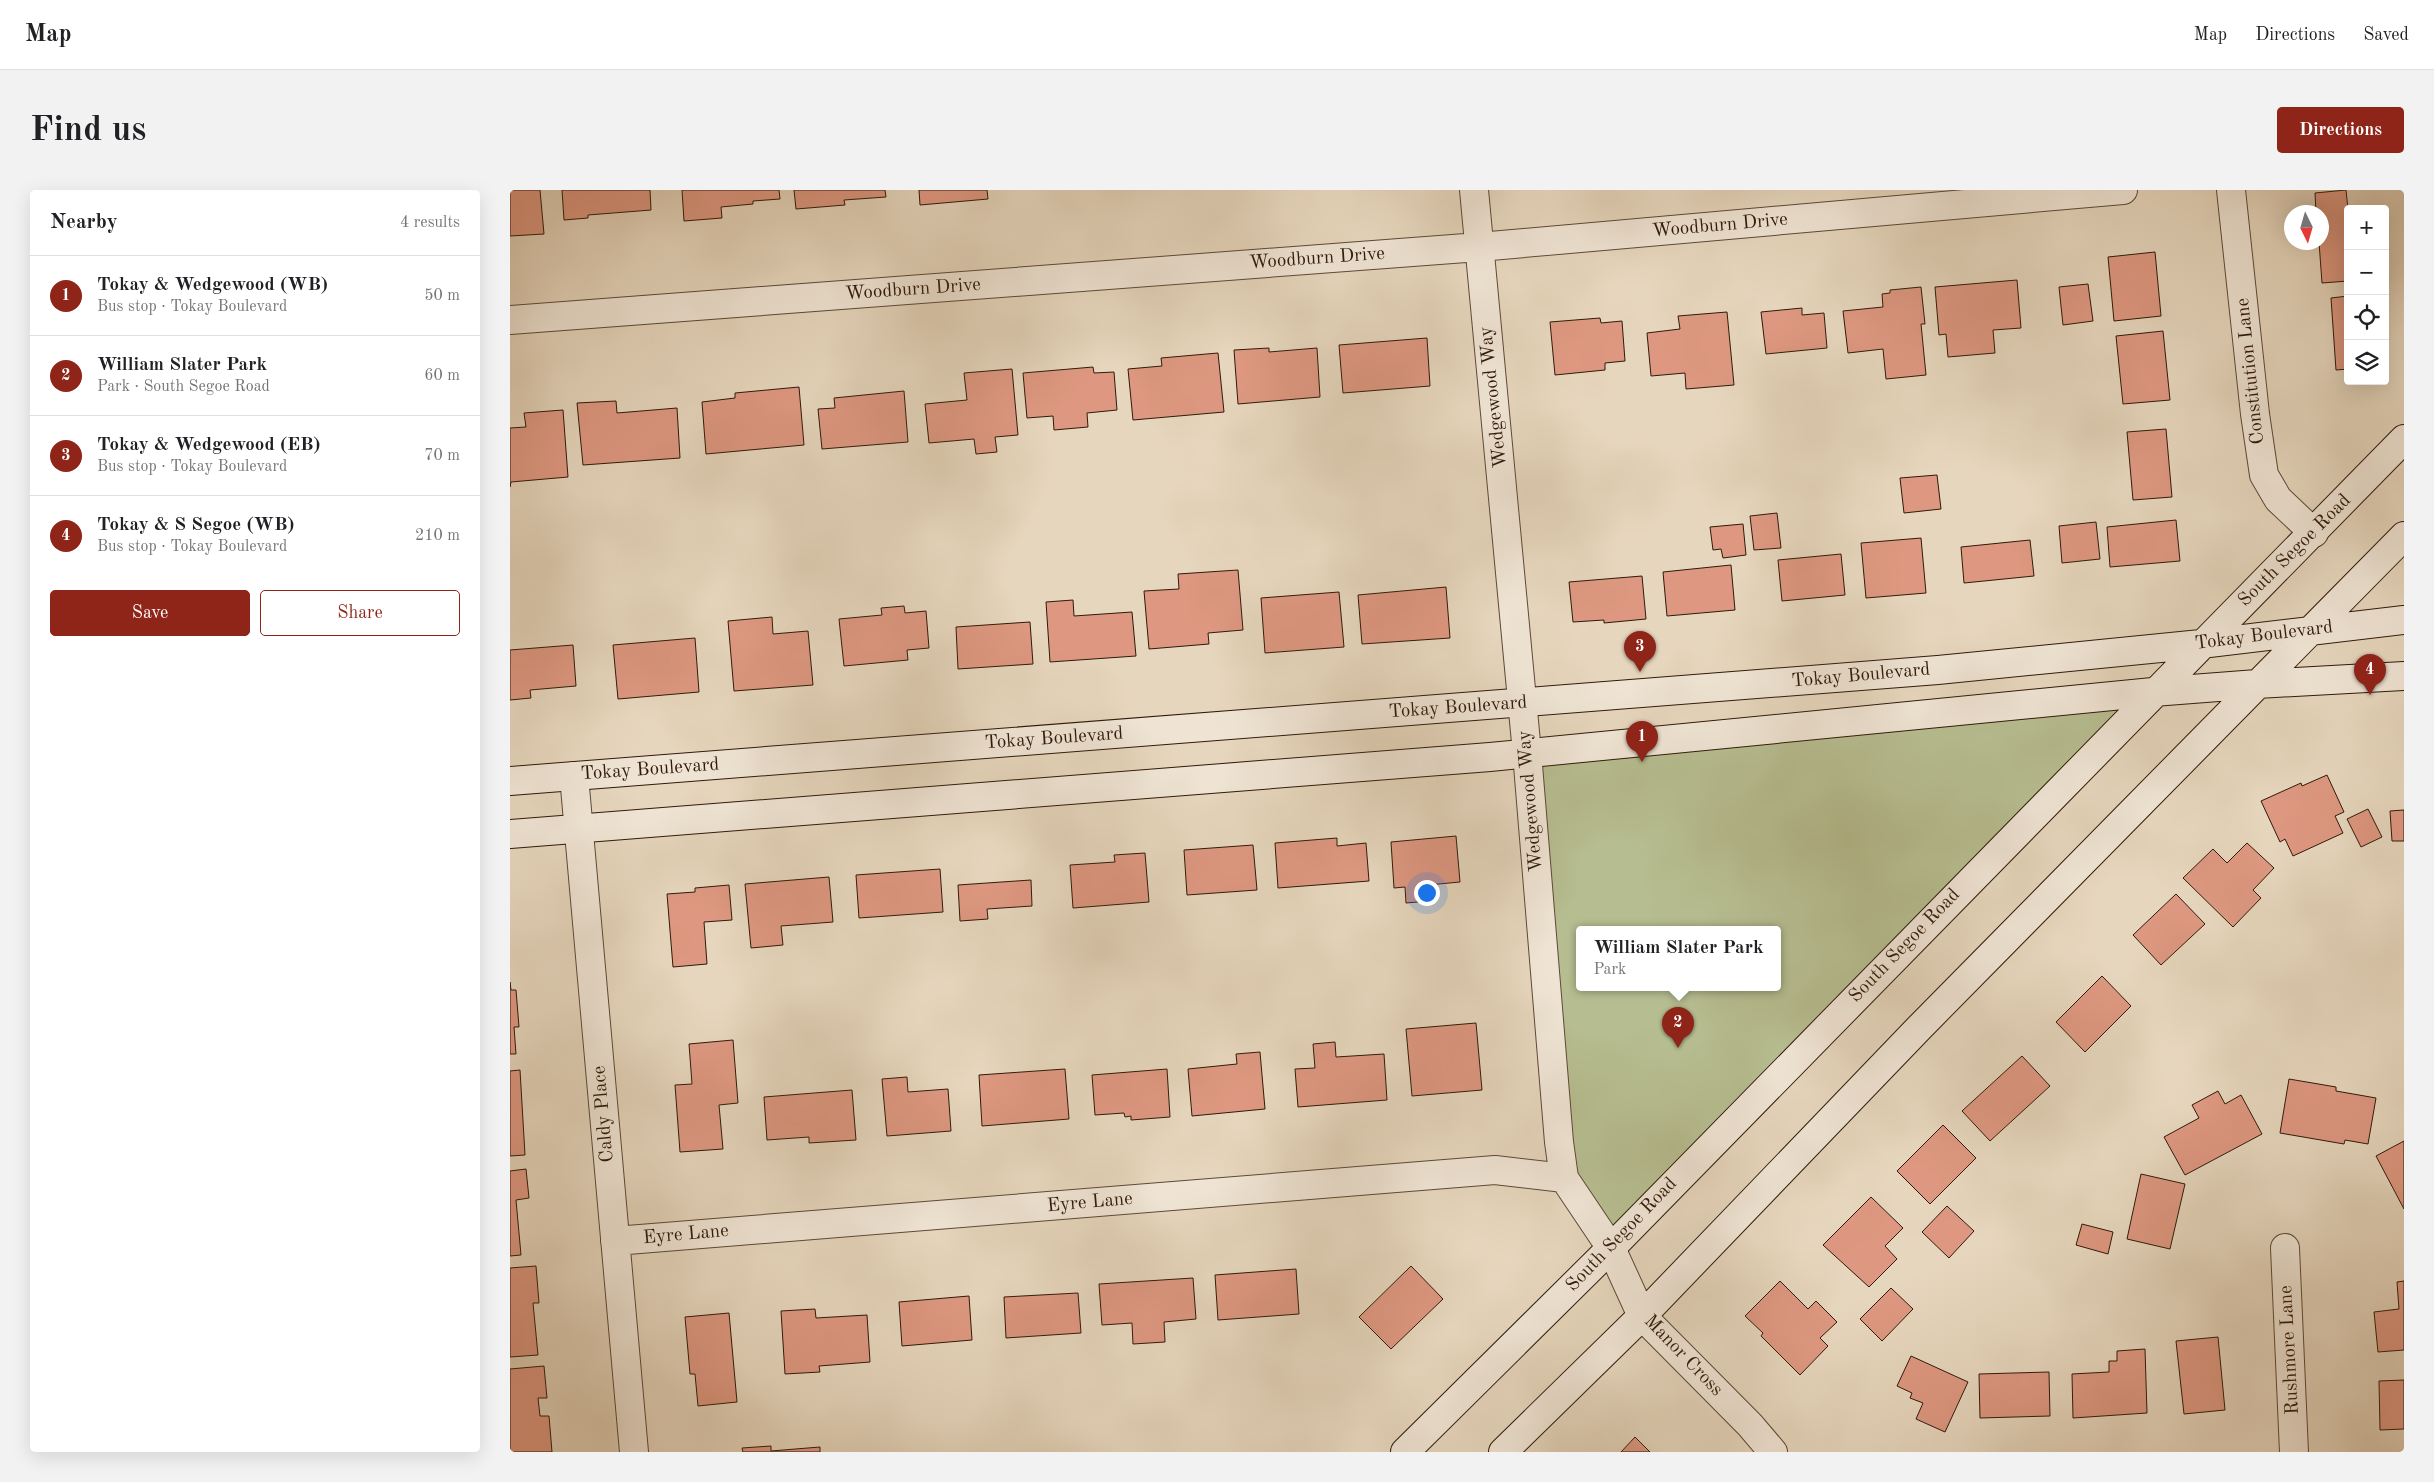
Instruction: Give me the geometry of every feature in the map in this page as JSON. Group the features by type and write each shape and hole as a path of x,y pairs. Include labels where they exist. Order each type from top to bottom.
{"street":[{"name":"Wedgewood Way","path":"1474,190 1528,753 1559,1142 1564,1178 1611,1248"},
{"name":"Woodburn Drive","path":"510,320 1479,247 2123,190"},
{"name":"Constitution Lane","path":"2231,190 2255,414 2264,475 2278,499 2314,533"},
{"name":"South Segoe Road","path":"1405,1452 1611,1248 2153,692 2314,533 2404,439"},
{"path":"1503,1452 1642,1316 1919,1028 2404,536"},
{"name":"Tokay Boulevard","path":"510,781 1938,670 2201,644 2404,620"},
{"path":"510,834 1528,753 2153,692 2404,676"},
{"name":"Caldy Place","path":"574,776 634,1452"},
{"name":"Eyre Lane","path":"615,1241 1496,1170 1564,1178"},
{"name":"Manor Cross","path":"1611,1248 1642,1316 1750,1425 1773,1452"},
{"name":"Rushmore Lane","path":"2285,1248 2294,1452"}],"green space":[{"path":"2153,692 1611,1248 1564,1178 1527,753"}],"building":[{"path":"510,190 540,190 544,234 510,236"},
{"path":"562,190 650,190 651,210 588,215 588,218 564,220"},
{"path":"682,190 779,190 780,199 753,201 753,204 721,207 722,218 684,221"},
{"path":"794,190 885,190 886,197 844,200 845,205 796,209"},
{"path":"919,190 987,190 988,199 920,205"},
{"path":"2346,190 2348,205 2344,205 2344,281 2322,283 2320,250 2329,250 2329,205 2316,205 2315,193"},
{"path":"2155,252 2161,316 2114,321 2108,257"},
{"path":"2017,280 2021,328 1993,330 1995,353 1948,357 1946,334 1939,335 1935,287"},
{"path":"2088,284 2093,321 2063,325 2059,287"},
{"path":"1921,287 1925,324 1921,324 1926,375 1886,379 1883,349 1848,353 1843,311 1883,307 1882,294 1890,293 1890,290"},
{"path":"2344,296 2344,369 2336,370 2331,298"},
{"path":"1802,308 1802,315 1824,313 1827,348 1766,354 1761,312"},
{"path":"1727,312 1734,385 1686,389 1685,373 1651,376 1647,333 1680,329 1678,316"},
{"path":"1600,318 1601,323 1622,321 1625,361 1605,363 1605,370 1555,375 1550,322"},
{"path":"2163,331 2170,400 2123,404 2116,336"},
{"path":"1427,338 1430,386 1343,393 1339,345"},
{"path":"1269,348 1269,352 1317,348 1320,397 1238,404 1234,350"},
{"path":"1218,353 1224,412 1133,420 1128,369 1162,366 1161,358"},
{"path":"1093,367 1094,373 1114,372 1117,410 1087,413 1088,427 1054,430 1053,416 1027,418 1023,373"},
{"path":"1012,369 1018,435 995,437 997,452 976,454 974,439 929,443 925,404 967,400 964,373"},
{"path":"799,387 804,445 706,454 702,402 735,398 735,393"},
{"path":"904,391 908,442 822,449 818,409 835,408 834,398"},
{"path":"616,401 617,413 677,408 680,458 583,465 577,403"},
{"path":"563,410 568,477 511,482 510,487 510,428 526,427 524,413"},
{"path":"2166,429 2172,497 2133,500 2127,432"},
{"path":"1937,475 1941,509 1904,513 1900,478"},
{"path":"1777,513 1781,548 1754,550 1750,516"},
{"path":"2176,520 2180,561 2110,567 2107,527"},
{"path":"2096,522 2100,559 2062,563 2059,526"},
{"path":"1743,524 1746,555 1723,558 1721,549 1713,550 1710,527"},
{"path":"1921,538 1926,593 1866,598 1861,543"},
{"path":"2030,540 2034,576 1964,583 1961,547"},
{"path":"1841,554 1845,595 1782,601 1778,560"},
{"path":"1731,565 1735,610 1667,616 1663,572"},
{"path":"1238,570 1243,630 1208,633 1209,644 1149,649 1144,591 1179,589 1178,574"},
{"path":"1642,576 1646,619 1604,623 1604,620 1573,622 1569,582"},
{"path":"1446,587 1450,638 1362,644 1358,595"},
{"path":"1339,592 1344,647 1265,653 1261,598"},
{"path":"1073,600 1074,616 1132,612 1136,656 1050,662 1046,602"},
{"path":"904,606 905,613 926,611 929,648 907,650 908,660 844,666 839,619 882,615 881,608"},
{"path":"772,617 773,634 808,631 813,685 734,691 728,621"},
{"path":"1030,622 1033,664 958,669 956,627"},
{"path":"695,638 699,692 618,699 613,645"},
{"path":"573,645 576,686 530,690 531,698 510,700 510,650"},
{"path":"2327,775 2344,812 2335,816 2343,833 2293,856 2285,839 2280,842 2261,801 2301,783 2302,786"},
{"path":"2368,809 2382,837 2361,847 2347,819"},
{"path":"2404,810 2404,841 2392,841 2390,811"},
{"path":"1456,836 1460,882 1428,885 1429,901 1406,903 1405,887 1394,888 1391,842"},
{"path":"1337,838 1337,846 1366,843 1369,881 1278,888 1275,843"},
{"path":"2247,843 2274,868 2253,890 2261,898 2233,927 2183,878 2213,849 2227,863"},
{"path":"1253,845 1257,890 1187,895 1184,850"},
{"path":"1145,853 1149,902 1073,908 1070,865 1115,862 1114,855"},
{"path":"940,869 943,912 859,918 856,875"},
{"path":"829,877 833,922 781,926 783,945 751,948 745,884"},
{"path":"1031,880 1032,906 987,909 988,919 960,921 958,885"},
{"path":"729,885 732,920 704,922 707,964 673,967 667,894 695,892 695,888"},
{"path":"2176,894 2205,924 2161,965 2133,935"},
{"path":"2102,976 2131,1006 2085,1052 2056,1022"},
{"path":"510,982 511,990 516,990 519,1027 514,1027 516,1054 510,1054"},
{"path":"1476,1023 1482,1090 1412,1096 1406,1029"},
{"path":"733,1040 738,1103 719,1105 723,1149 680,1152 675,1085 692,1084 689,1044"},
{"path":"1335,1042 1336,1057 1384,1054 1387,1100 1298,1107 1295,1069 1315,1068 1313,1044"},
{"path":"1260,1052 1265,1109 1192,1116 1188,1069 1237,1064 1236,1054"},
{"path":"2022,1056 2050,1086 1990,1141 1962,1111"},
{"path":"1065,1069 1069,1119 982,1126 979,1075"},
{"path":"1167,1069 1170,1117 1131,1120 1131,1116 1125,1117 1124,1113 1095,1115 1092,1075"},
{"path":"520,1070 525,1155 510,1156 510,1071"},
{"path":"907,1077 908,1092 948,1089 951,1131 887,1136 882,1079"},
{"path":"2289,1079 2336,1087 2336,1091 2376,1098 2368,1144 2345,1140 2344,1144 2280,1133"},
{"path":"852,1090 856,1140 809,1143 809,1137 767,1140 764,1097"},
{"path":"2218,1091 2225,1104 2241,1095 2262,1134 2185,1175 2164,1137 2199,1118 2192,1105"},
{"path":"1943,1125 1976,1158 1930,1204 1897,1171"},
{"path":"2404,1141 2404,1209 2376,1156"},
{"path":"526,1169 529,1198 516,1200 521,1255 510,1256 510,1171"},
{"path":"2141,1174 2185,1184 2170,1249 2127,1239"},
{"path":"1871,1197 1903,1228 1885,1246 1897,1259 1869,1287 1823,1245"},
{"path":"1947,1206 1974,1231 1949,1258 1922,1232"},
{"path":"2082,1224 2113,1232 2108,1254 2076,1245"},
{"path":"536,1266 539,1303 533,1303 538,1355 510,1357 510,1268"},
{"path":"1411,1266 1443,1299 1391,1349 1359,1317"},
{"path":"1296,1269 1299,1314 1218,1320 1215,1275"},
{"path":"1193,1278 1196,1319 1164,1322 1165,1342 1133,1344 1132,1323 1102,1325 1099,1284"},
{"path":"1780,1281 1808,1309 1816,1301 1837,1322 1820,1338 1828,1346 1800,1375 1761,1336 1763,1333 1745,1316"},
{"path":"2404,1281 2404,1350 2378,1352 2374,1312 2399,1309 2397,1282"},
{"path":"1891,1288 1913,1309 1882,1341 1860,1319"},
{"path":"1078,1293 1081,1333 1006,1338 1004,1297"},
{"path":"969,1296 972,1340 902,1346 899,1302"},
{"path":"815,1309 816,1318 867,1315 870,1362 819,1366 820,1372 785,1374 781,1311"},
{"path":"729,1313 737,1402 698,1406 695,1374 690,1374 685,1317"},
{"path":"2218,1337 2225,1410 2184,1414 2176,1341"},
{"path":"2145,1349 2147,1413 2073,1418 2072,1374 2109,1372 2109,1361 2117,1361 2117,1351"},
{"path":"1911,1356 1968,1382 1945,1432 1916,1419 1923,1403 1910,1398 1912,1393 1897,1386"},
{"path":"544,1366 547,1398 538,1398 540,1416 549,1416 552,1452 510,1452 510,1369"},
{"path":"2049,1372 2050,1416 1980,1418 1979,1374"},
{"path":"2404,1380 2404,1429 2380,1430 2379,1381"},
{"path":"1635,1437 1650,1452 1621,1452"},
{"path":"771,1446 771,1451 820,1447 820,1452 743,1452 742,1448"}],"place":[{"name":"Tokay & Wedgewood (EB)","path":"1640,672"},
{"name":"Tokay & S Segoe (WB)","path":"2370,695"},
{"name":"Tokay & Wedgewood (WB)","path":"1642,762"},
{"name":"William Slater Park","path":"1678,1048"}]}
